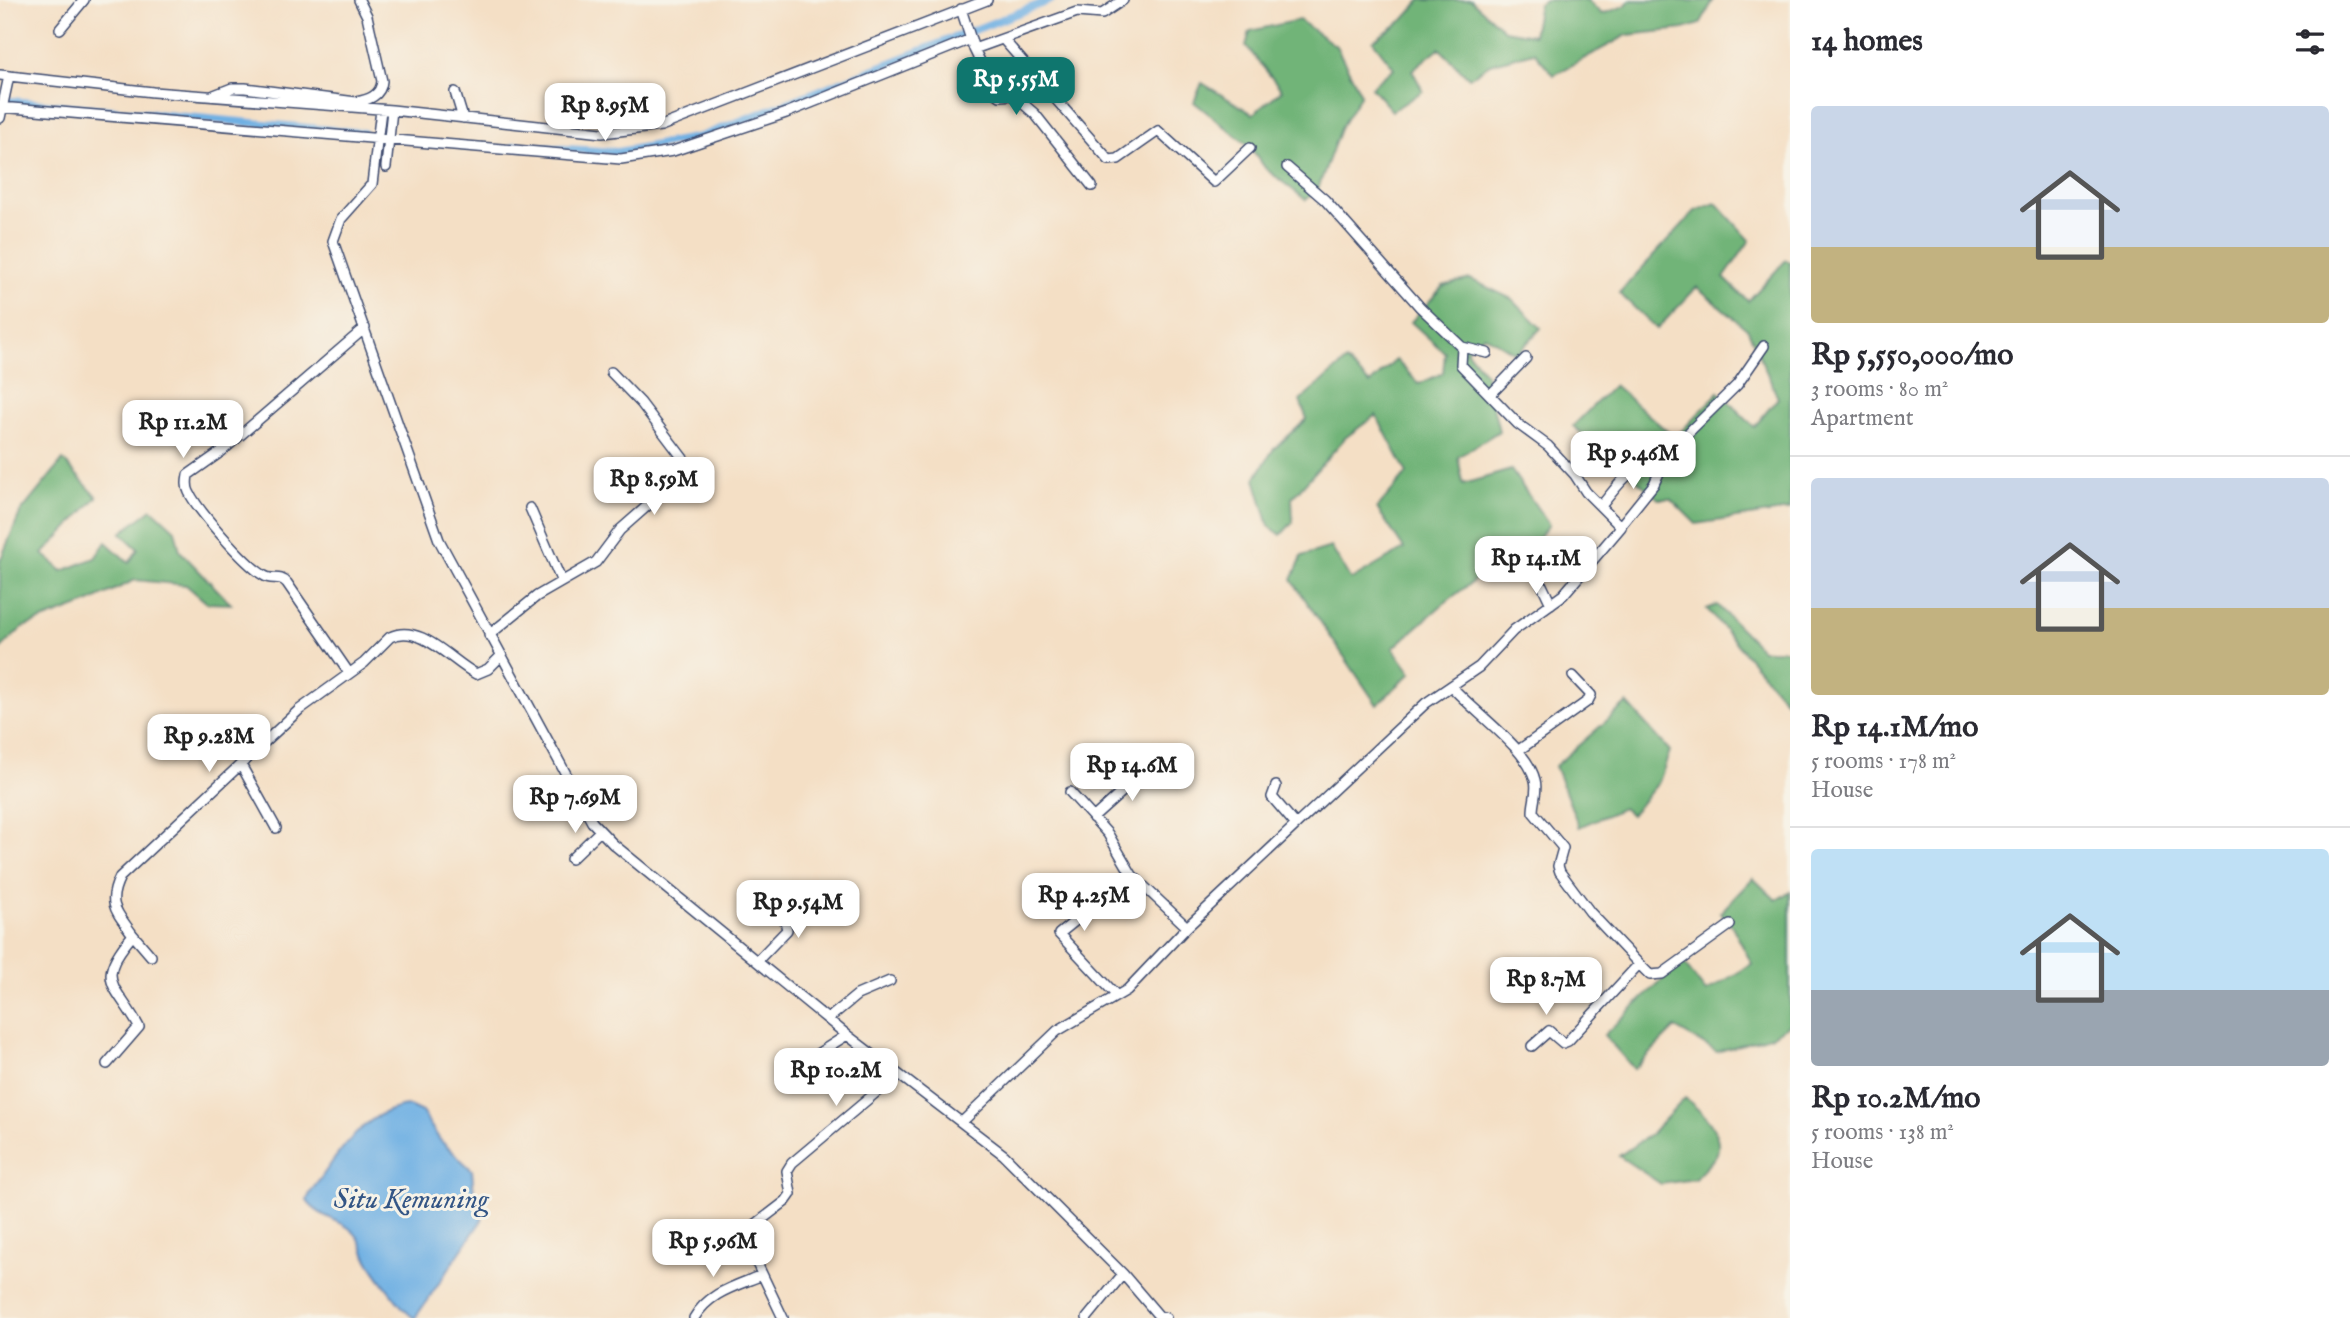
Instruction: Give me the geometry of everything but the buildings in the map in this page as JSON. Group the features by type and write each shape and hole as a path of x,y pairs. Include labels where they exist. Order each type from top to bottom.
{"street":[{"path":"60,29 84,0"},
{"path":"0,118 6,77 213,96 263,95 356,102 368,100 378,93 382,81 367,16 359,0"},
{"path":"263,95 381,114 463,118 602,133 661,126 962,13 987,0"},
{"path":"974,50 1077,12 1102,14 1123,0"},
{"path":"962,13 974,50 995,92 1002,96 1009,93 1035,114 1092,186"},
{"path":"2,106 385,137 572,157 647,157 673,151 786,113 970,37"},
{"path":"1003,39 1109,160 1118,159 1158,131 1214,181 1250,148"},
{"path":"455,92 463,118"},
{"path":"392,113 372,184 341,219 332,241 439,540 500,657 599,832 847,1035 1013,1164 1123,1275 1160,1317"},
{"path":"381,114 386,167"},
{"path":"1287,167 1325,200 1420,307 1462,347 1487,353"},
{"path":"349,673 288,583 279,577 263,576 245,560 203,513 188,491 187,480 188,475 222,451 365,328"},
{"path":"962,1122 1057,1031 1076,1017 1118,996 1187,927 1426,703 1479,667 1514,631 1563,595 1654,484 1663,464 1690,431 1737,385 1764,346"},
{"path":"1462,347 1461,365 1518,424 1548,446 1621,525"},
{"path":"1490,394 1526,358"},
{"path":"489,635 561,580 596,562 620,530 688,468 640,403 611,372"},
{"path":"1601,506 1635,469 1646,463 1663,464"},
{"path":"530,508 561,580"},
{"path":"1551,604 1540,582 1541,575 1577,546"},
{"path":"151,956 114,908 112,893 120,877 299,710 395,635 427,639 476,674 488,669 500,657"},
{"path":"1519,750 1588,701 1591,695 1573,676"},
{"path":"1452,687 1472,709 1526,756 1536,782 1533,812 1563,848 1558,866 1560,872 1590,912 1650,975 1662,974 1730,925"},
{"path":"241,765 276,828"},
{"path":"1093,818 1152,765"},
{"path":"1276,786 1272,797 1296,825"},
{"path":"1070,792 1108,834 1132,875 1187,927"},
{"path":"571,859 599,832"},
{"path":"1118,996 1059,934 1132,875"},
{"path":"758,960 787,930 784,916 794,896"},
{"path":"107,1064 139,1029 114,992 111,980 116,958 133,935"},
{"path":"1532,1046 1549,1031 1563,1043 1568,1041 1639,964"},
{"path":"828,1019 857,995 890,981"},
{"path":"784,1075 847,1035"},
{"path":"783,1318 743,1234 786,1201 791,1194 787,1171 792,1163 898,1074"},
{"path":"694,1318 700,1307 716,1294 762,1275"},
{"path":"1087,1318 1123,1275"}],"green space":[{"path":"1421,0 1471,0 1504,30 1533,35 1539,4 1545,0 1587,0 1602,14 1625,6 1630,0 1713,1 1700,24 1684,29 1627,35 1554,75 1534,52 1490,64 1469,78 1439,48 1412,70 1423,91 1392,111 1371,87 1394,68 1373,41 1403,20"},
{"path":"1299,20 1336,46 1361,94 1340,129 1318,189 1306,200 1266,169 1250,147 1194,102 1202,83 1253,114 1282,90 1246,46 1250,31"},
{"path":"1716,203 1750,240 1724,278 1748,301 1786,260 1790,262 1790,510 1696,524 1671,499 1659,499 1573,426 1614,385 1675,438 1719,392 1754,427 1778,398 1748,330 1697,287 1657,329 1619,293 1695,211"},
{"path":"1470,279 1512,299 1541,328 1517,354 1484,335 1466,350 1485,373 1499,431 1458,457 1463,484 1511,470 1549,525 1517,564 1506,556 1442,605 1393,648 1411,673 1377,705 1292,580 1302,556 1331,547 1351,580 1404,549 1377,508 1407,473 1376,415 1345,438 1292,498 1293,522 1281,535 1269,526 1255,479 1273,450 1307,419 1300,401 1346,361 1370,384 1396,360 1419,384 1443,373 1445,353 1411,322 1443,286"},
{"path":"63,460 97,497 43,554 62,571 95,558 106,542 129,563 138,549 121,533 152,509 175,530 180,551 231,604 207,603 186,585 135,580 85,604 23,627 0,649 0,561 20,513"},
{"path":"1717,605 1762,650 1790,650 1790,706 1707,609"},
{"path":"1627,703 1670,751 1659,782 1631,815 1623,808 1579,827 1555,766"},
{"path":"1753,878 1776,900 1790,892 1790,1024 1773,1035 1717,1052 1675,1028 1634,1069 1604,1035 1682,961 1706,992 1752,964 1732,926 1720,913"},
{"path":"1685,1098 1704,1115 1714,1130 1717,1153 1695,1179 1661,1184 1619,1156 1652,1133"}],"water":[{"name":"Situ Kemuning","path":"409,1106 422,1112 440,1140 472,1170 474,1194 483,1212 482,1220 415,1318 380,1279 354,1232 319,1212 307,1201 338,1155 358,1132 381,1114"}],"waterway":[{"path":"515,146 618,152 700,137 1051,0"},
{"path":"0,100 363,133"}]}
